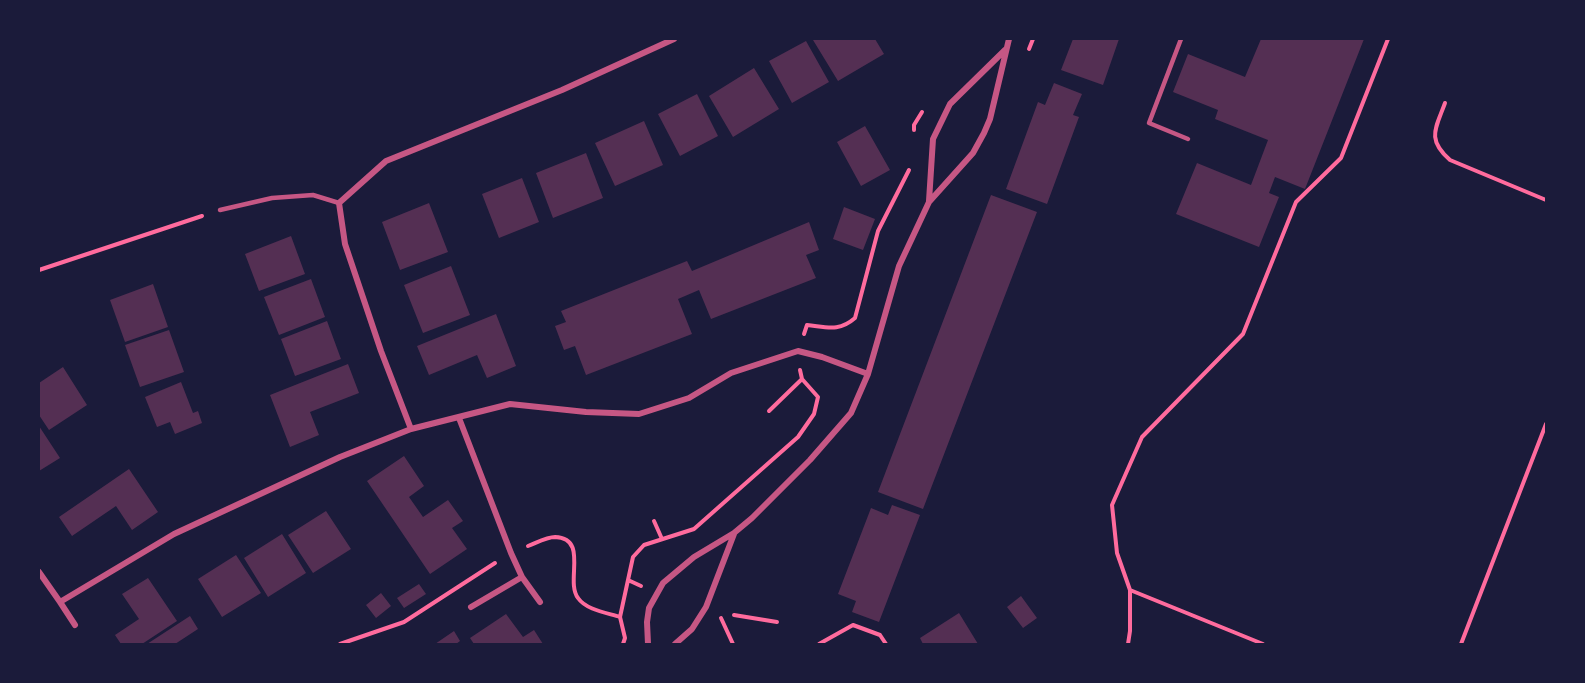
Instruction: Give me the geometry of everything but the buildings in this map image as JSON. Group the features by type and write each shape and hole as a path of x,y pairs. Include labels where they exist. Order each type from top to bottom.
{"street":[{"path":"411,429 381,351 345,244 339,203 386,161 562,90 674,39"},
{"path":"648,644 647,622 650,608 663,583 694,557 734,533 752,518 810,460 850,413 868,374 899,266 929,202 973,153 990,119 1009,39"},
{"path":"929,202 933,139 945,112 950,104 1006,49"},
{"path":"60,602 174,534 340,457 411,429 510,404 586,412 639,414 688,398 731,373 798,351 868,374"},
{"path":"459,418 511,553 522,577 540,602"},
{"path":"675,644 692,629 706,607 734,533"},
{"path":"39,572 75,625"},
{"path":"471,607 522,577"}],"lane":[{"path":"1181,39 1149,123 1188,139"},
{"path":"220,210 272,198 313,195 339,203"}],"path":[{"path":"1128,644 1131,631 1130,590 1117,553 1112,505 1142,437 1243,334 1296,202 1341,158 1388,39"},
{"path":"914,134 914,125 927,102 945,112"},
{"path":"1445,103 1434,134 1439,150 1450,159 1546,200"},
{"path":"628,580 633,557 644,544 694,529 798,437 814,414 818,397 802,380 798,351 807,325 846,327 855,318 878,231 908,174 910,163"},
{"path":"39,270 220,210"},
{"path":"769,411 802,380"},
{"path":"1461,644 1546,424"},
{"path":"654,521 662,539"},
{"path":"340,644 404,622 511,553 554,537 567,540 575,551 573,587 578,599 588,606 620,617 625,638 623,644"},
{"path":"1130,590 1263,644"},
{"path":"734,615 777,622"},
{"path":"819,644 853,625 880,635 886,644"}]}
